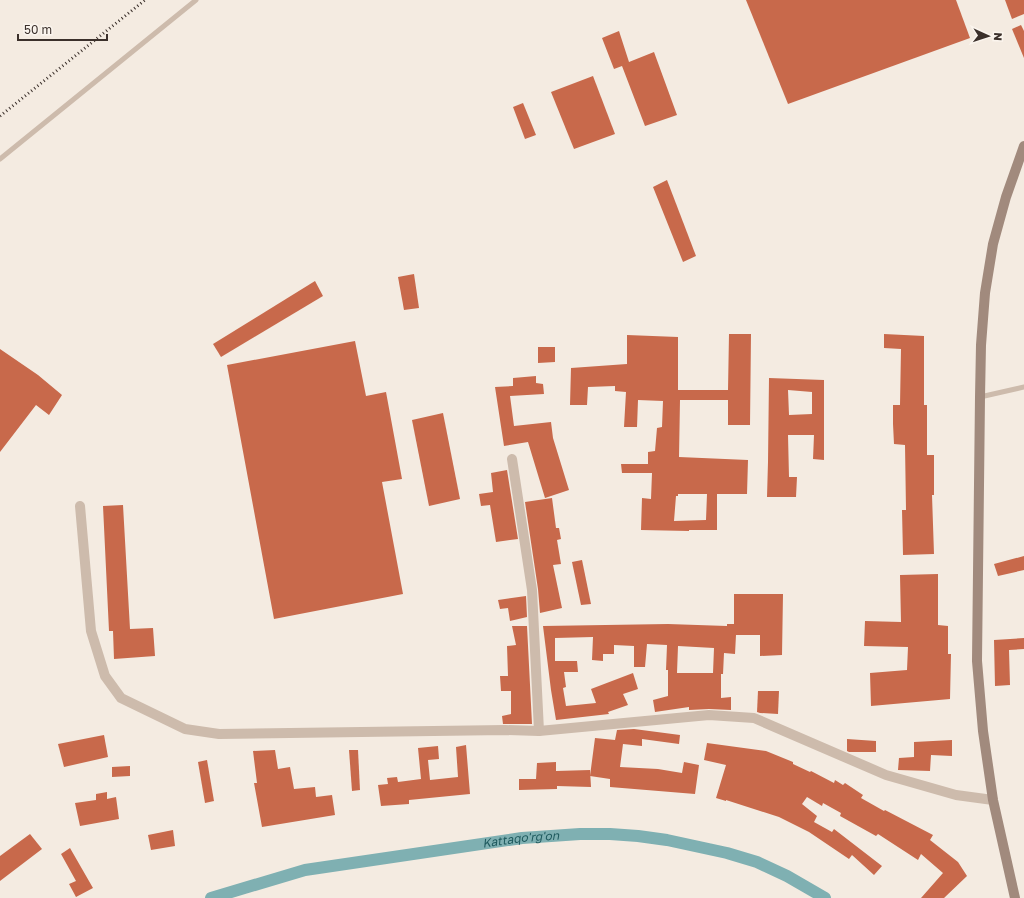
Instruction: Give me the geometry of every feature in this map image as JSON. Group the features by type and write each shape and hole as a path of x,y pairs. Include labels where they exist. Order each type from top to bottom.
{"main road":[{"path":"1016,898 1008,870 993,800 984,738 977,661 981,345 985,293 993,244 1006,197 1024,146"}],"street":[{"path":"512,459 532,590 539,731"},
{"path":"80,506 91,631 105,676 121,698 185,729 219,734 505,730 539,731 709,715 754,718 886,775 956,795 993,800"}],"lane":[{"path":"0,159 196,0"},
{"path":"980,397 1024,387"}],"building":[{"path":"746,0 956,0 970,38 788,104"},
{"path":"1005,0 1024,0 1024,14 1012,19"},
{"path":"1021,25 1024,31 1024,58 1012,29"},
{"path":"619,31 629,62 654,52 677,115 645,126 622,66 614,69 602,38"},
{"path":"593,76 615,134 574,149 551,92"},
{"path":"523,103 536,135 525,139 513,107"},
{"path":"667,180 696,256 683,262 653,187"},
{"path":"414,274 419,308 404,310 398,277"},
{"path":"315,281 323,296 221,357 213,344"},
{"path":"729,334 751,334 750,425 728,425 728,400 680,400 679,457 748,460 747,494 717,494 717,530 641,530 642,498 651,499 652,473 622,473 621,464 648,464 648,452 655,451 657,428 662,427 663,401 638,400 637,427 624,427 626,392 615,391 615,386 588,387 587,405 570,405 571,368 627,364 627,335 678,337 678,390 728,390","holes":["678,494 707,494 706,520 674,521 676,496 678,496"]},
{"path":"884,334 924,336 924,405 927,405 927,455 934,455 934,495 932,495 934,554 903,555 902,510 906,510 905,445 894,444 893,424 893,405 900,405 901,349 884,348"},
{"path":"355,341 366,396 386,392 402,479 382,482 403,594 274,619 227,365"},
{"path":"538,347 555,347 555,362 538,363"},
{"path":"0,349 38,375 62,395 49,415 36,405 0,452"},
{"path":"536,376 536,383 543,384 544,394 510,396 514,426 551,422 553,438 569,490 545,498 528,442 504,446 495,387 513,386 513,378"},
{"path":"769,378 824,380 824,460 813,459 814,435 788,435 789,477 797,477 796,497 767,497","holes":["788,390 812,392 812,414 789,415"]},
{"path":"443,413 460,499 429,506 412,420"},
{"path":"507,470 518,539 496,542 490,505 481,506 479,494 493,492 491,473"},
{"path":"552,498 556,528 559,528 561,539 557,540 561,564 553,565 562,608 540,613 538,589 525,502"},
{"path":"123,505 130,629 153,628 155,656 114,659 113,631 109,631 103,506"},
{"path":"1024,556 1024,570 998,576 994,564"},
{"path":"582,560 591,604 581,605 572,562"},
{"path":"938,574 938,625 948,626 948,654 951,654 950,699 871,706 870,673 907,670 908,647 864,646 865,621 901,622 900,575"},
{"path":"734,594 783,594 782,655 760,656 760,635 736,635 735,654 724,653 723,674 721,674 721,698 731,697 731,710 689,710 689,707 655,712 653,700 668,696 668,670 666,670 667,645 647,644 645,667 634,667 634,646 614,645 614,654 603,654 603,661 592,660 593,637 555,638 555,661 577,661 578,672 564,672 566,687 563,688 566,706 596,703 591,689 633,673 638,689 623,694 628,705 608,712 609,714 556,720 543,626 668,624 727,626 727,624 734,624","holes":["678,646 714,648 713,673 677,673"]},
{"path":"526,596 527,617 510,621 508,608 500,609 498,600"},
{"path":"512,626 527,626 532,724 503,724 502,716 511,714 511,691 501,691 500,676 508,676 507,646 516,645"},
{"path":"1024,638 1024,649 1009,650 1010,685 995,686 994,640"},
{"path":"758,691 779,691 778,714 757,712"},
{"path":"634,729 680,735 679,744 642,739 642,746 623,744 620,767 658,769 682,773 684,762 699,765 695,794 610,787 610,779 590,776 595,738 615,740 617,730"},
{"path":"104,735 108,757 64,767 58,744"},
{"path":"847,739 876,741 876,752 849,752 847,751"},
{"path":"952,740 952,756 931,755 930,771 898,770 899,758 914,757 914,742"},
{"path":"707,743 766,751 793,762 793,764 810,772 811,771 834,783 835,780 843,785 845,783 863,795 861,798 933,835 930,840 958,862 967,876 944,898 921,898 943,873 921,854 918,860 878,834 876,836 840,816 841,813 823,803 822,806 807,797 802,804 817,816 814,822 832,832 834,829 882,866 874,875 852,855 849,859 809,832 779,817 716,798 726,765 704,760"},
{"path":"466,745 470,794 409,800 409,804 381,806 378,785 388,784 387,778 397,777 398,782 421,779 418,748 438,746 439,759 428,760 430,780 458,777 456,747"},
{"path":"275,750 278,769 290,767 294,789 315,787 316,797 332,795 335,815 262,827 254,783 257,783 253,751"},
{"path":"349,750 358,750 360,790 352,791"},
{"path":"207,760 214,801 205,803 198,762"},
{"path":"556,762 556,771 590,770 591,787 557,786 557,789 519,790 519,779 536,779 537,763"},
{"path":"130,766 130,776 112,777 112,767"},
{"path":"107,792 107,799 116,797 119,819 80,826 75,803 96,800 96,794"},
{"path":"173,830 175,846 151,850 148,835"},
{"path":"30,834 42,849 0,881 0,856"},
{"path":"70,848 93,888 76,897 69,884 76,881 61,854"}],"waterway":[{"name":"Kattaqo'rg'on","path":"211,898 305,870 522,838 580,834 638,836 667,840 727,853 757,862 787,876 825,898"}],"railway":[{"path":"0,116 145,0"}]}
